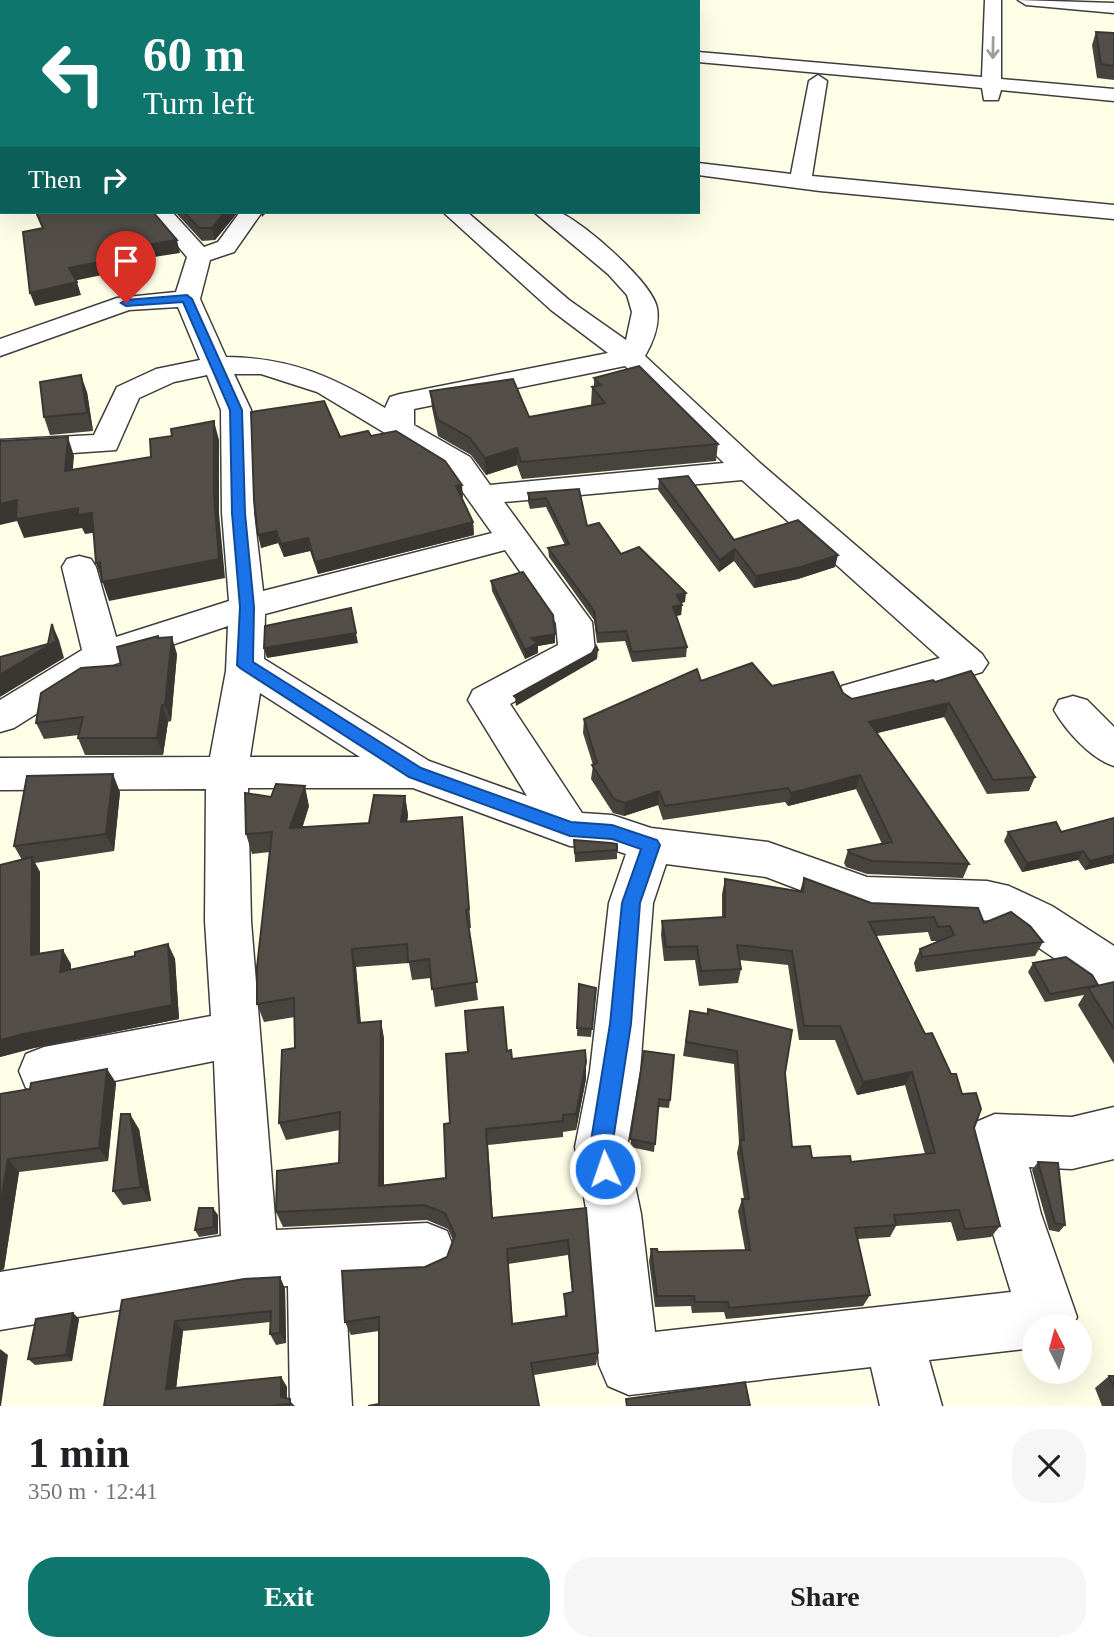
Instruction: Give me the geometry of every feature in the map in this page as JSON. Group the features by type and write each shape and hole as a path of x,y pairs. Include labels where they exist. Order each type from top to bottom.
{"street":[{"path":"992,90 993,0"},
{"path":"1026,0 1114,8"},
{"path":"700,57 992,90 1114,107"},
{"path":"700,70 818,81 1114,94"},
{"path":"800,181 818,81"},
{"path":"700,169 1114,212"},
{"path":"162,214 199,256"},
{"path":"199,256 226,247 250,214"},
{"path":"456,214 560,305 631,357 749,470 970,663 856,696"},
{"path":"547,214 632,283 645,306 640,340 631,357"},
{"path":"199,256 187,299 236,410 238,513 247,607 245,665 227,772 228,921 250,1260"},
{"path":"0,348 126,303 187,299"},
{"path":"399,429 400,403 631,357"},
{"path":"0,449 105,444 127,393 166,375 216,365 263,366 327,386 459,464 575,622 577,651 487,700 570,829"},
{"path":"481,495 749,470"},
{"path":"0,718 102,655 247,607 512,538"},
{"path":"79,568 102,655"},
{"path":"245,665 415,772 570,829 612,832 651,845 768,860 866,896 987,900 1009,905 1114,972"},
{"path":"1073,710 1114,751"},
{"path":"0,774 415,772"},
{"path":"651,845 631,903 621,1024 601,1147 614,1214 629,1365 1048,1317 1014,1214 995,1140 1072,1143 1114,1133"},
{"path":"44,1071 237,1034"},
{"path":"0,1301 250,1260 427,1251"},
{"path":"315,1257 321,1406"},
{"path":"893,1335 911,1406"}],"building":[{"path":"1096,32 1114,33 1114,66 1101,64"},
{"path":"37,214 155,214 177,240 109,251 114,259 69,268 77,282 30,293 23,232 43,228"},
{"path":"186,214 223,214 212,228 199,228"},
{"path":"639,366 718,444 521,462 517,448 485,458 470,438 437,419 430,391 513,379 529,417 605,403 592,387 601,385 594,378"},
{"path":"81,375 87,413 44,417 40,382"},
{"path":"324,401 340,437 368,431 371,436 396,431 445,461 462,485 456,486 473,522 315,562 308,538 281,544 276,531 258,535 251,412"},
{"path":"214,421 214,494 219,559 102,582 100,562 96,563 92,513 78,515 78,508 16,519 17,500 0,504 0,441 68,437 65,471 151,457 150,439 172,436 171,429"},
{"path":"688,476 734,540 798,520 838,555 801,567 756,576 735,549 720,560 659,479"},
{"path":"579,489 587,526 599,523 621,554 639,547 686,593 677,595 682,605 673,607 687,647 632,652 626,631 597,633 594,611 548,548 569,544 546,498 530,500 528,493"},
{"path":"523,572 553,615 555,634 531,638 538,643 525,650 491,581"},
{"path":"351,608 356,633 264,648 265,626"},
{"path":"52,624 56,641 0,675 0,657 48,644"},
{"path":"158,636 172,637 165,705 162,705 157,738 78,738 83,717 36,723 41,693 81,668 121,665 117,647"},
{"path":"596,646 598,650 514,696 592,653"},
{"path":"752,663 772,686 833,672 843,693 852,699 933,680 935,682 971,671 1035,777 993,780 949,703 869,722 969,864 872,861 850,853 848,850 892,842 860,775 791,793 788,788 665,806 659,791 625,803 614,799 592,765 597,763 584,719 697,669 701,681"},
{"path":"113,774 106,834 14,846 27,776"},
{"path":"276,784 305,786 290,828 369,823 374,795 405,796 401,822 462,817 469,909 466,910 477,982 432,989 429,959 408,962 407,944 352,949 358,1023 381,1021 379,1186 446,1178 444,1124 450,1123 446,1054 468,1052 465,1011 503,1007 507,1051 511,1050 512,1059 585,1050 586,1062 576,1114 563,1115 563,1121 486,1129 492,1218 586,1208 598,1353 531,1363 539,1406 368,1406 379,1404 379,1317 345,1322 342,1271 425,1267 447,1257 455,1235 445,1213 424,1205 276,1212 277,1171 339,1163 340,1112 279,1123 282,1050 295,1048 294,998 257,1004 257,967 272,832 246,834 245,793 271,797","holes":["568,1240 573,1292 564,1294 567,1316 512,1324 507,1249"]},
{"path":"1114,818 1114,855 1090,861 1083,851 1027,863 1008,832 1056,822 1061,832"},
{"path":"574,840 617,844 617,850 575,853"},
{"path":"32,857 31,955 63,950 60,972 135,956 135,952 168,944 172,1005 0,1040 0,865"},
{"path":"804,878 871,903 978,908 984,923 1011,912 1030,926 1043,942 922,957 920,949 954,935 950,926 938,927 934,917 869,922 925,1034 932,1033 951,1074 956,1074 962,1094 976,1093 981,1109 974,1128 1000,1226 965,1229 959,1210 894,1215 896,1225 855,1228 870,1295 729,1308 728,1302 695,1302 694,1296 657,1296 651,1249 657,1249 658,1252 750,1250 742,1199 749,1199 740,1140 744,1140 737,1051 686,1042 690,1011 708,1014 708,1009 792,1030 785,1073 792,1147 810,1146 812,1158 850,1156 851,1162 935,1153 912,1072 863,1082 840,1026 804,1026 792,951 737,945 741,969 701,971 697,946 666,947 662,921 725,917 725,879 803,892"},
{"path":"1066,957 1092,975 1098,985 1050,994 1033,963"},
{"path":"1114,982 1114,1029 1088,988"},
{"path":"579,984 596,988 592,1029 577,1028"},
{"path":"644,1051 674,1055 670,1100 659,1099 655,1144 630,1139"},
{"path":"107,1069 99,1148 8,1159 0,1208 0,1094 30,1089 31,1083"},
{"path":"121,1114 130,1114 141,1187 113,1191"},
{"path":"1038,1162 1058,1163 1065,1225 1055,1223"},
{"path":"199,1208 213,1208 214,1227 195,1230"},
{"path":"280,1277 280,1333 270,1334 271,1311 175,1321 166,1389 281,1377 281,1397 290,1399 290,1404 104,1406 122,1300 244,1279"},
{"path":"73,1313 66,1355 28,1359 36,1319"},
{"path":"745,1382 750,1406 627,1406 626,1399"}],"route":[{"path":"126,303 187,299 236,410 238,513 247,607 245,665 415,772 570,829 612,832 651,845 631,903 621,1024 601,1147 605,1169"}]}
